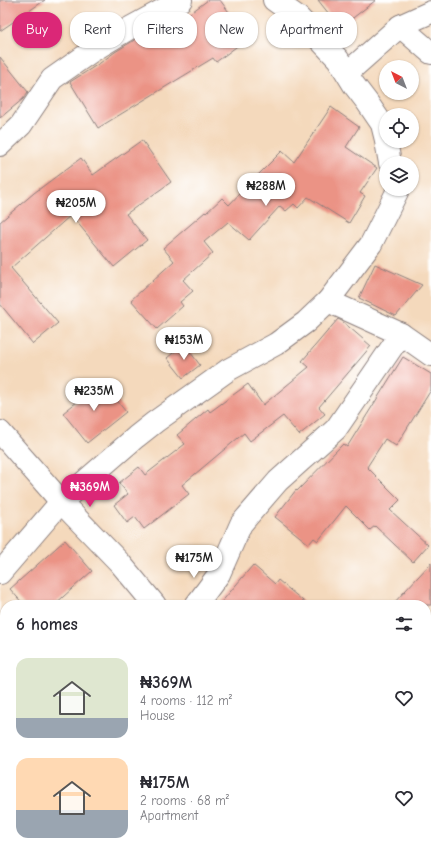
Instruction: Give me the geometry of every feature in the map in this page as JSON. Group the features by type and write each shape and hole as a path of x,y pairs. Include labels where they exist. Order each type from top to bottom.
{"street":[{"path":"0,145 21,125 52,79 98,47 181,0"},
{"path":"274,0 298,17 338,59 379,120"},
{"path":"347,73 400,26 431,12"},
{"path":"400,26 431,53"},
{"path":"0,573 60,502 136,437 228,370 276,344 306,322 328,302 371,244 395,196"},
{"path":"328,302 401,334 431,355"},
{"path":"200,600 219,574 242,524 278,481 336,429 401,334"},
{"path":"0,432 52,490 60,502 120,564 151,600"}],"building":[{"path":"0,0 45,0 28,12 12,12 12,23 0,31"},
{"path":"208,0 220,0 229,12 205,12 205,48 235,48 216,62 213,58 98,128 70,82 121,48 125,48 125,46 133,41 133,48 197,48 197,12 192,12"},
{"path":"318,0 376,0 357,15 357,12 327,12"},
{"path":"0,57 28,92 23,99 0,118"},
{"path":"331,107 359,127 346,147 377,168 360,193 365,196 349,223 308,197 298,208 294,204 286,211 280,206 249,240 228,222 204,242 213,253 183,280 193,291 180,302 183,306 157,329 131,300 174,261 163,248 222,198 229,205 282,151 294,162"},
{"path":"142,140 171,182 126,214 147,240 114,267 71,215 11,268 58,323 33,344 0,304 0,222 34,193 81,158 93,175"},
{"path":"375,264 422,285 396,316 359,298"},
{"path":"338,319 371,346 319,407 325,414 299,435 283,416 250,441 244,433 182,485 189,494 144,529 135,517 127,523 114,505 128,494 119,483 139,467 145,475 185,444 177,435 208,409 210,412 248,384 263,405 309,367 302,361"},
{"path":"184,344 200,365 183,378 167,358"},
{"path":"403,357 431,374 431,390 396,446 385,439 367,467 400,500 390,510 428,545 413,562 375,526 370,530 346,506 318,541 314,538 309,544 275,517 296,490 297,491 343,444 347,447"},
{"path":"102,382 126,412 87,443 63,413"},
{"path":"65,540 92,571 60,600 20,600 10,589"},
{"path":"431,563 431,600 397,600"},
{"path":"253,565 275,584 278,580 302,600 223,600"}]}
